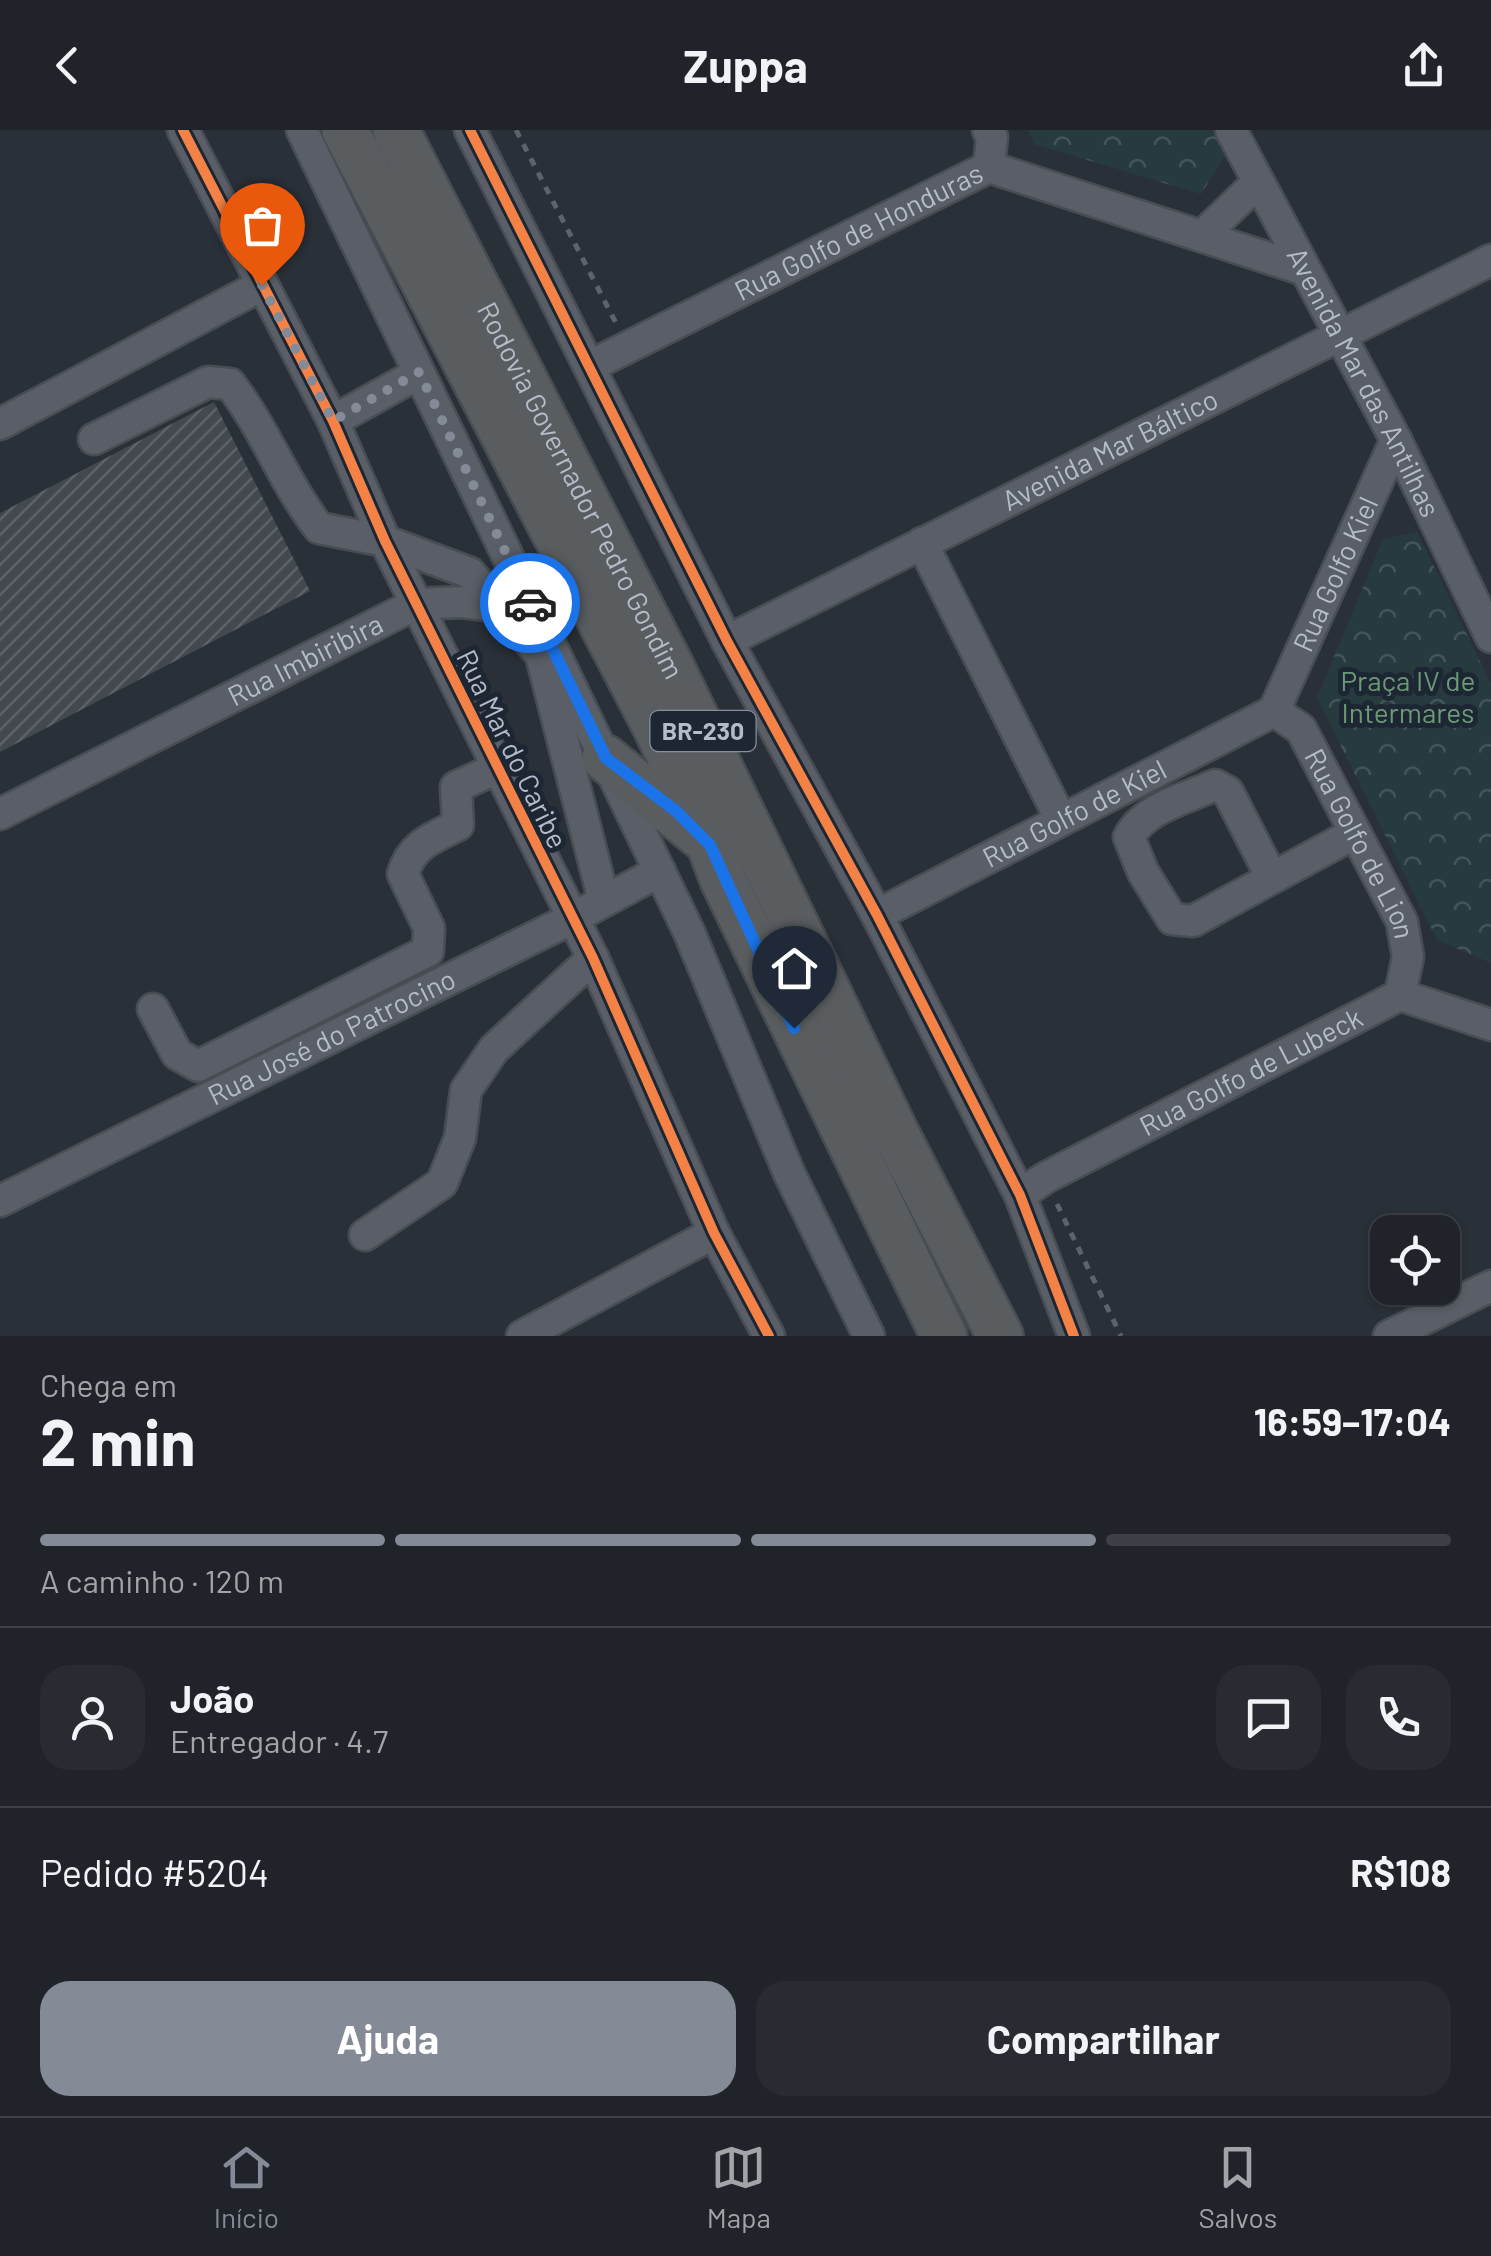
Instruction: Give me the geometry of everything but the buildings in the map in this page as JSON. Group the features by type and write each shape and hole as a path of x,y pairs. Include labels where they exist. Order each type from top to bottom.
{"highway":[{"name":"Rodovia Governador Pedro Gondim","path":"345,130 657,729 944,1336"},
{"name":"Rodovia Governador Pedro Gondim","path":"396,130 672,669 896,1134 1000,1336"},
{"path":"606,758 676,811 710,845"}],"street":[{"name":"Rua Mar do Caribe","path":"183,130 333,421 384,541 592,958 714,1232 769,1336"},
{"path":"302,130 660,871 760,1097 789,1173 869,1336"},
{"path":"470,130 592,365 728,642 1032,1187 1074,1336"},
{"path":"988,130 992,137 988,167"},
{"name":"Avenida Mar das Antilhas","path":"1231,130 1488,622"},
{"name":"Rua Golfo de Honduras","path":"592,365 988,167 1305,270"},
{"path":"1202,236 1257,183"},
{"name":"Avenida Mar Báltico","path":"728,642 1491,260"},
{"path":"0,424 262,285"},
{"path":"333,421 419,372"},
{"path":"94,439 208,382 230,384 253,414 300,503 320,528 384,541 470,573 541,656 604,901"},
{"name":"Rua Golfo Kiel","path":"1274,710 1396,440"},
{"path":"1364,512 1421,493"},
{"path":"922,543 1061,820"},
{"name":"Rua Imbiribira","path":"0,814 416,604 461,602 499,608"},
{"name":"Rua Golfo de Kiel","path":"877,915 1274,710"},
{"name":"Rua Golfo de Lion","path":"1274,710 1300,729 1402,922 1408,956 1400,995"},
{"path":"153,1009 177,1054 198,1066 428,951 429,928 403,874 408,856 422,842 458,824 456,787 495,768"},
{"path":"1271,876 1228,792 1215,785 1154,813 1136,825 1129,836 1143,872 1172,918 1193,921 1355,833"},
{"name":"Rua José do Patrocino","path":"0,1200 571,919 660,871"},
{"path":"364,1235 442,1183 460,1138 466,1090 494,1049 592,958"},
{"path":"1400,995 1491,1026"},
{"name":"Rua Golfo de Lubeck","path":"1032,1187 1400,995"},
{"path":"522,1336 714,1232"},
{"path":"1389,1336 1491,1286"}],"path":[{"path":"516,130 627,345"},
{"path":"1032,1187 1121,1336"}],"green space":[{"path":"1028,130 1213,130 1226,155 1201,194 1034,144"},
{"name":"Praça IV de Intermares","path":"1417,532 1491,684 1491,963 1437,940 1317,698 1383,539"}],"cycle path":[{"path":"183,130 333,421 385,541 593,958 714,1233 769,1336"},
{"path":"470,130 727,641 877,915 1020,1195 1074,1336"}],"way so far":[{"path":"262,285 333,421 419,372 530,603"}],"route":[{"path":"530,603 606,758 676,811 710,845 794,1028"}]}
